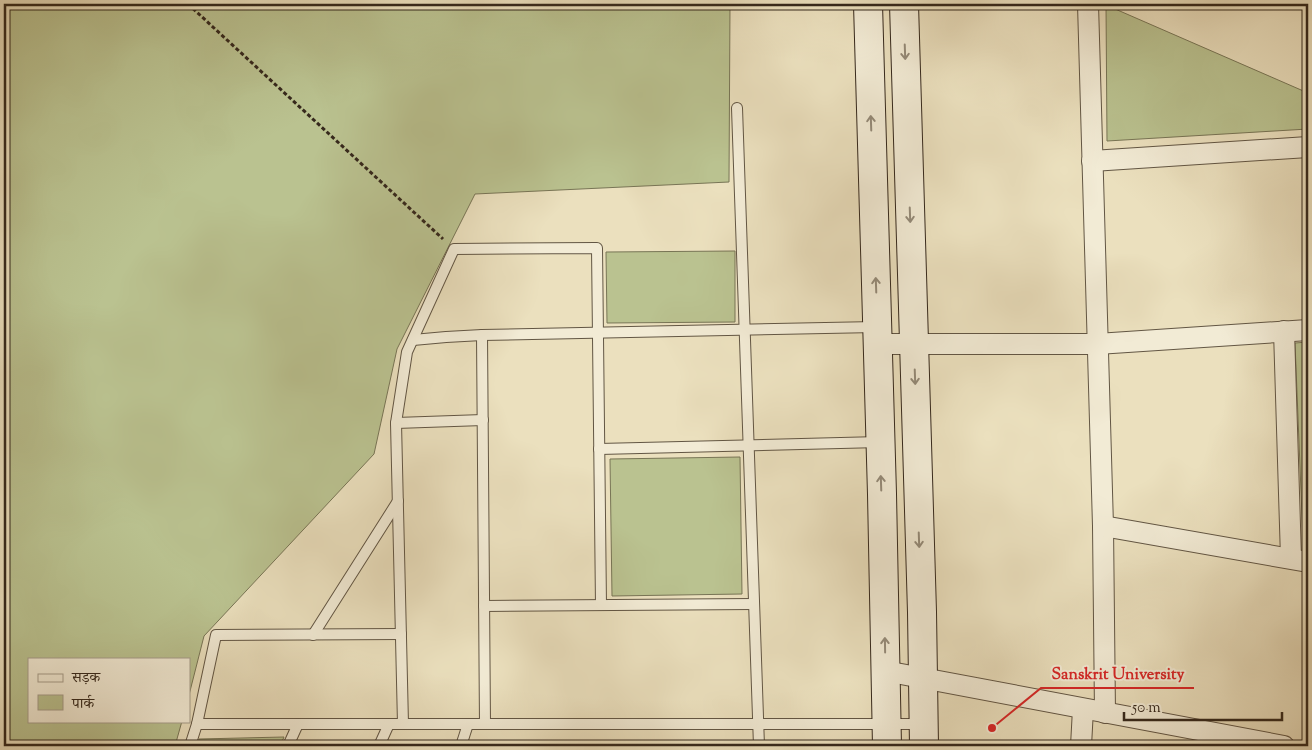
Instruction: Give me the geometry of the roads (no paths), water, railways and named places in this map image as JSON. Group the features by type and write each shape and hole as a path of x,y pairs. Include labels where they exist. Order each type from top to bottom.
{"street":[{"path":"868,4 886,735"},
{"path":"904,4 924,735"},
{"path":"1088,4 1103,526 1105,713"},
{"path":"1092,161 1308,147"},
{"path":"877,335 914,344 1098,344 1308,330"},
{"path":"1103,526 1299,560 1284,331"},
{"path":"885,671 1284,746"},
{"path":"1081,746 1083,709"}],"lane":[{"path":"737,108 760,746"},
{"path":"403,724 396,423 407,352 454,249 598,248 601,605"},
{"path":"413,340 482,335 745,330 877,335"},
{"path":"482,335 485,724"},
{"path":"396,423 483,420"},
{"path":"599,449 880,442"},
{"path":"313,635 398,501"},
{"path":"484,606 754,604"},
{"path":"190,746 197,724 216,635 401,634"},
{"path":"197,724 759,724 886,735 924,735"},
{"path":"288,746 298,724"},
{"path":"379,746 389,724"},
{"path":"460,746 468,724"}],"place":[{"name":"Sanskrit University","path":"992,728"}]}
